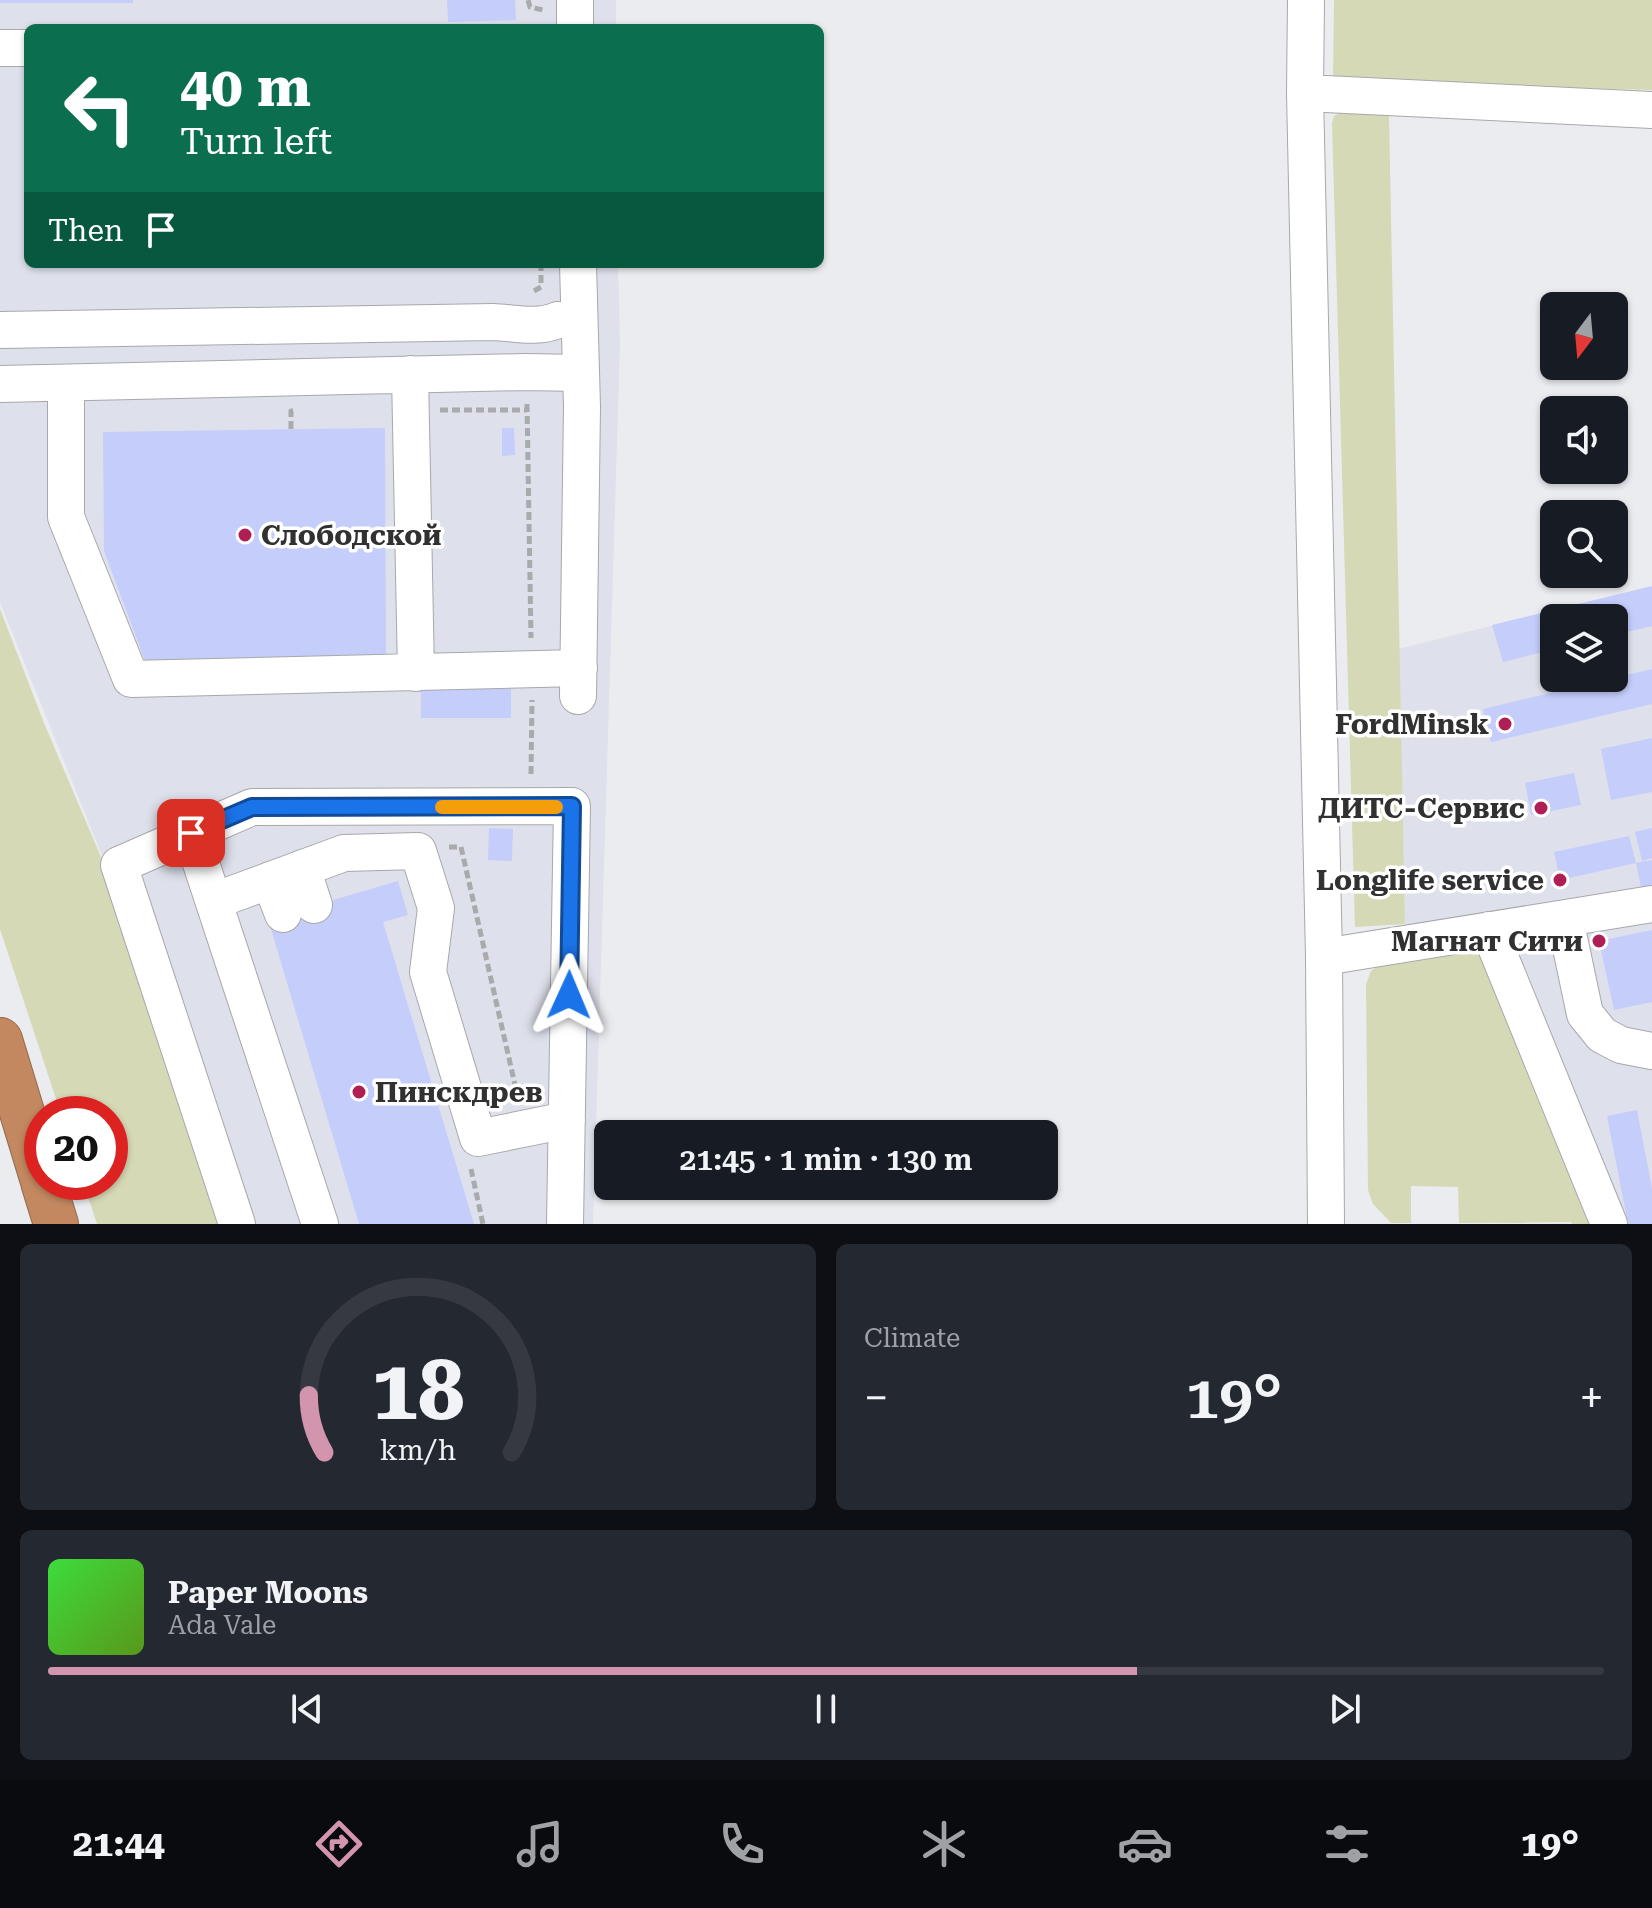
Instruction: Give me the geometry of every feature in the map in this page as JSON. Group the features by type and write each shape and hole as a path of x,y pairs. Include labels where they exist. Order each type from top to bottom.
{"highway":[{"path":"0,1040 24,1118"},
{"path":"49,1200 56,1224"}],"street":[{"path":"1306,0 1305,93 1324,957 1326,1224"},
{"path":"559,5 572,24"},
{"path":"0,48 24,48"},
{"path":"1305,93 1652,110"},
{"path":"66,383 66,517 131,679 532,670 578,682 580,373 568,319 577,268"},
{"path":"0,330 499,322 522,326 545,325 568,319"},
{"path":"0,384 580,373"},
{"path":"410,374 416,673"},
{"path":"237,1224 119,865 252,807 572,806 565,1224"},
{"path":"191,833 320,1224"},
{"path":"214,901 344,853 418,851 436,908 428,972 478,1138 567,1120"},
{"path":"286,874 299,909"},
{"path":"1324,957 1652,904"},
{"path":"1565,919 1585,1014 1602,1035 1621,1045 1652,1051"},
{"path":"1489,930 1609,1224"}],"path":[{"path":"528,0 530,7 559,5"},
{"path":"526,372 532,670 530,807"},
{"path":"446,847 461,847 519,1100"},
{"path":"475,1127 463,1131 483,1224"}],"shaded area":[{"path":"0,0 616,0 616,24 24,24 24,268 618,268 620,343 593,1224 224,1224 105,863 0,602"},
{"path":"1652,586 1652,1224 1593,1224 1487,960 1474,952 1459,949 1406,959 1398,649 1540,614 1540,692 1628,692 1628,604 1579,604"}],"green space":[{"path":"1334,0 1652,0 1652,90 1333,81"},
{"path":"1340,113 1389,115 1405,924 1355,927 1332,123 1334,116"},
{"path":"0,609 104,864 224,1224 97,1224 89,1200 128,1200 128,1096 55,1096 0,929"},
{"path":"1460,950 1488,960 1593,1224 1459,1223 1458,1187 1411,1186 1411,1223 1391,1223 1373,1204 1368,1190 1366,984 1371,971 1383,962"}],"building":[{"path":"0,0 133,0 133,3 0,3"},
{"path":"447,0 515,0 516,20 448,22"},
{"path":"385,428 386,660 145,661 104,551 103,432"},
{"path":"502,428 514,428 515,455 502,456"},
{"path":"1652,586 1652,626 1628,632 1628,604 1578,604"},
{"path":"1540,613 1540,653 1503,662 1492,625"},
{"path":"1652,669 1652,704 1491,742 1483,709 1555,692 1628,692 1628,675"},
{"path":"421,689 511,689 511,718 421,718"},
{"path":"1652,738 1652,792 1611,800 1601,749"},
{"path":"1574,773 1581,805 1531,815 1525,783"},
{"path":"489,828 513,829 512,861 488,860"},
{"path":"1652,828 1652,858 1642,861 1635,832"},
{"path":"1629,836 1636,863 1560,880 1554,852"},
{"path":"1652,860 1652,889 1642,892 1636,863"},
{"path":"398,881 408,915 383,922 474,1224 359,1224 268,919"},
{"path":"1652,930 1652,1002 1614,1010 1599,941"},
{"path":"1637,1110 1652,1188 1652,1224 1628,1224 1607,1116"}],"slow traffic":[{"path":"442,807 556,807"}],"place":[{"name":"Слободской","path":"245,535"},
{"name":"FordMinsk","path":"1505,724"},
{"name":"ДИТС-Сервис","path":"1541,808"},
{"name":"Longlife service","path":"1560,880"},
{"name":"Магнат Cити","path":"1599,941"},
{"name":"Пинскдрев","path":"359,1092"}],"route":[{"path":"191,833 252,807 572,806 569,995"}]}
